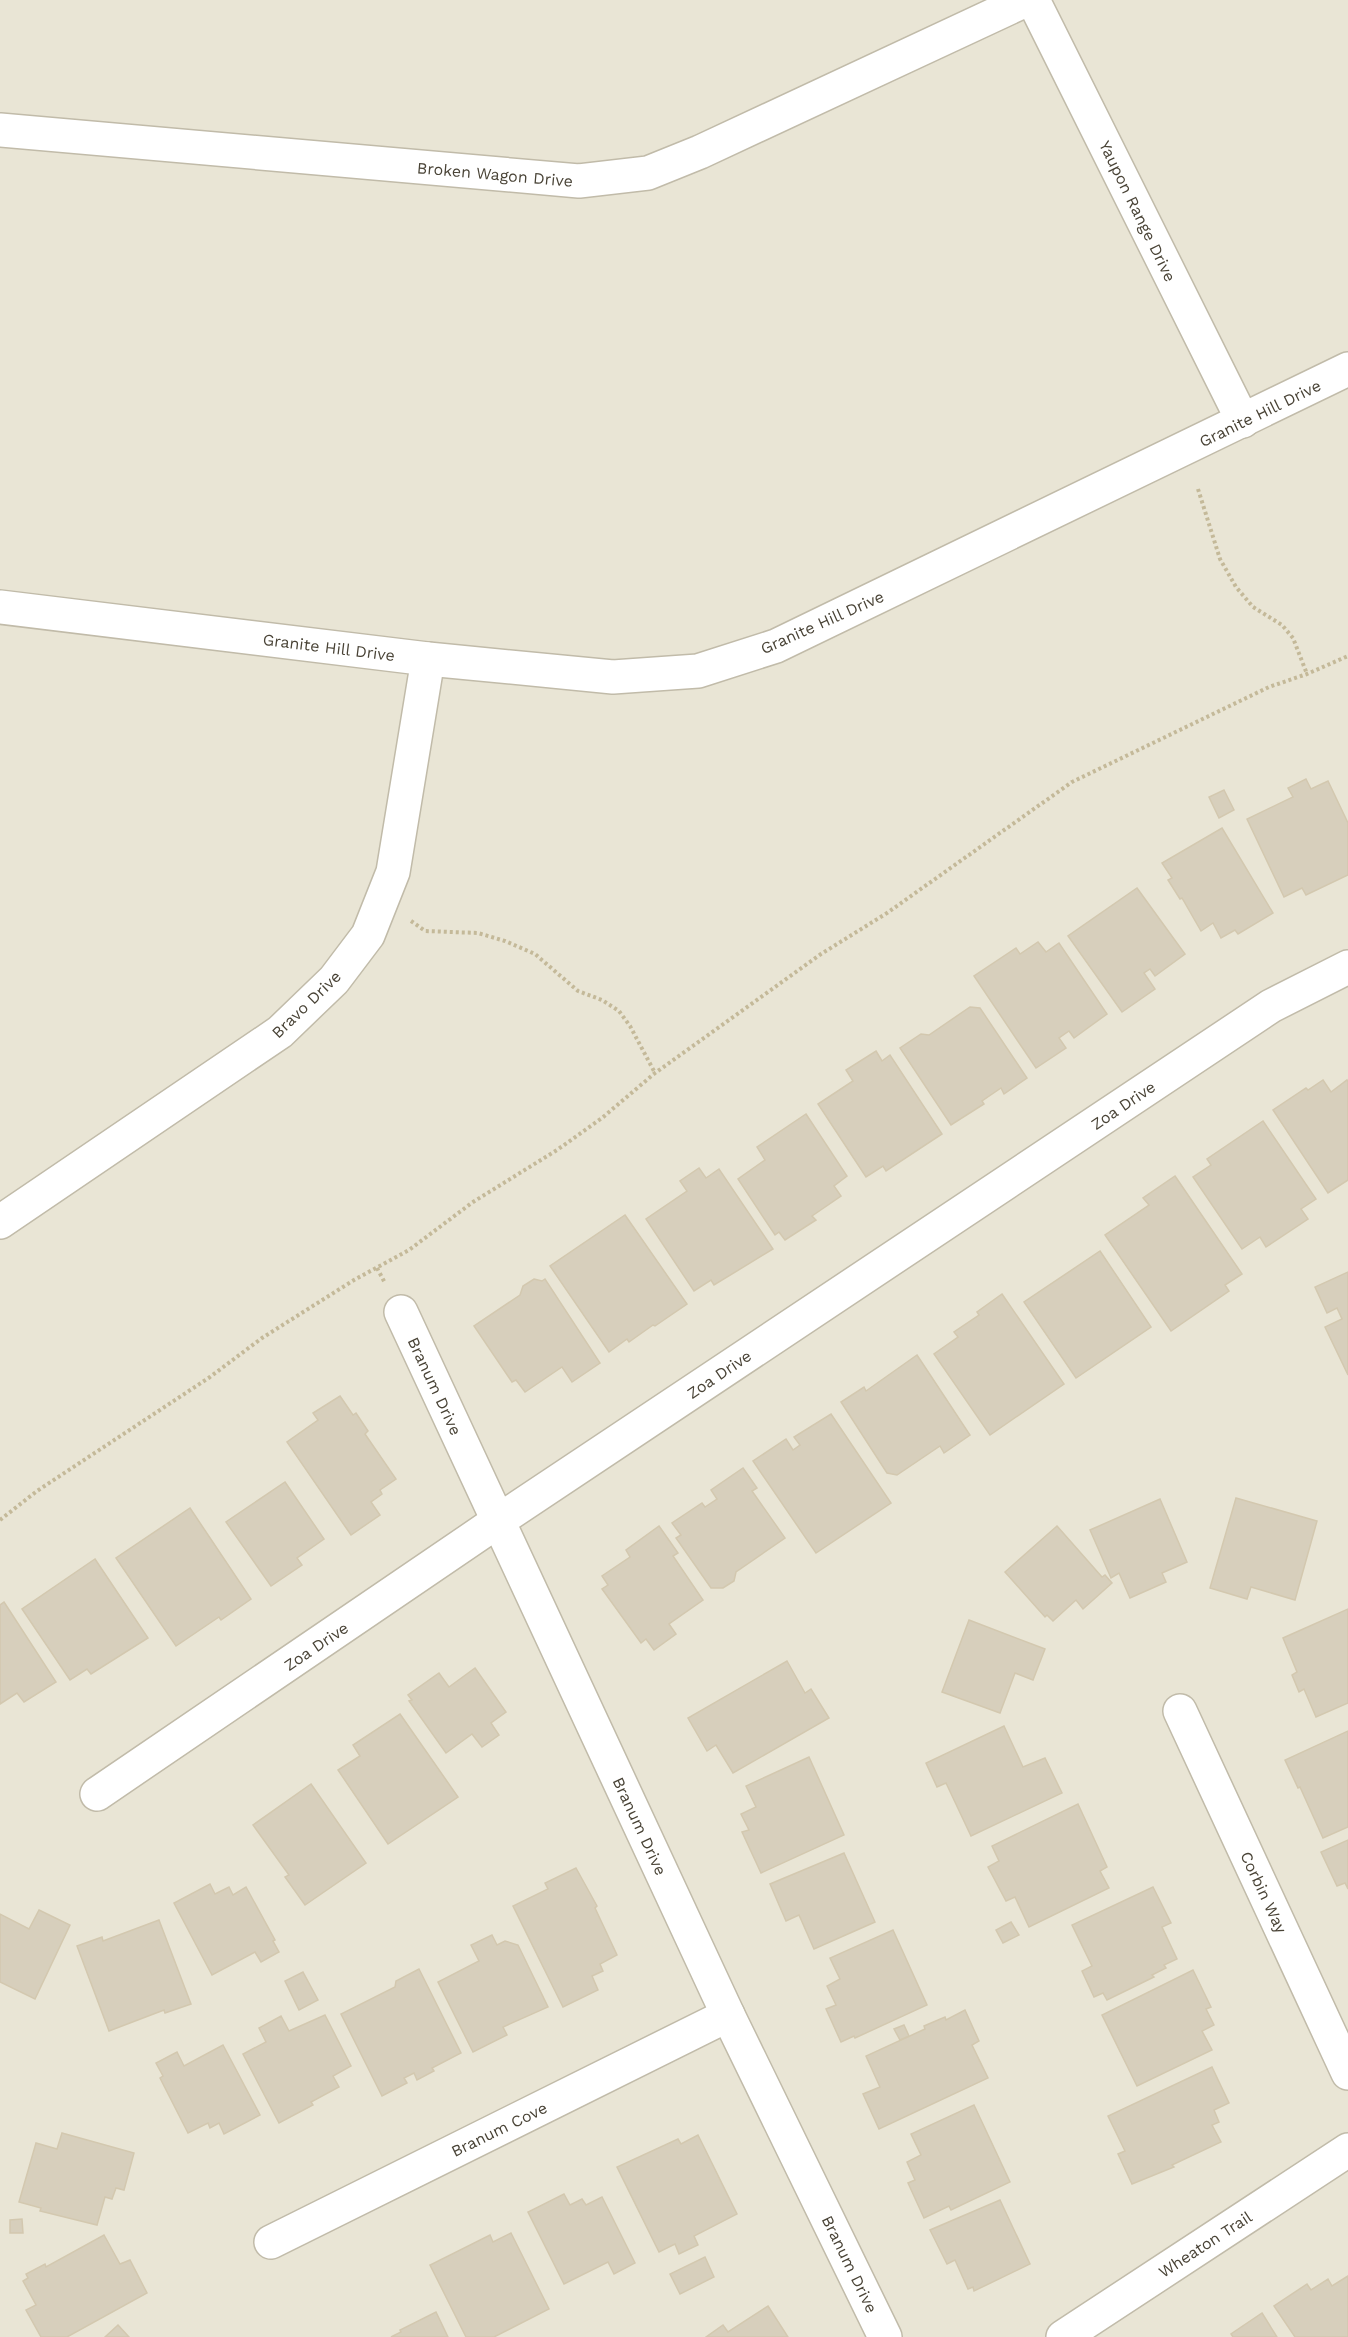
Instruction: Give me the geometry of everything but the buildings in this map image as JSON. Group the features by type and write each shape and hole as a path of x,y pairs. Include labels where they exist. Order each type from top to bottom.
{"street":[{"name":"Broken Wagon Drive","path":"0,130 579,181 648,173 700,152 1026,0"},
{"name":"Yaupon Range Drive","path":"1034,0 1243,421"},
{"name":"Granite Hill Drive","path":"0,607 428,658 613,677 698,671 776,646 1348,369"},
{"name":"Bravo Drive","path":"0,1222 280,1032 334,980 368,935 393,872 428,658"},
{"name":"Zoa Drive","path":"97,1794 498,1521 1271,1006 1348,967"},
{"name":"Branum Drive","path":"400,1312 728,2015 885,2337"},
{"name":"Corbin Way","path":"1180,1711 1348,2073"},
{"name":"Branum Cove","path":"271,2242 728,2015"},
{"name":"Wheaton Trail","path":"1063,2337 1348,2150"}],"path":[{"path":"1198,489 1220,559 1236,587 1253,607 1282,625 1293,638 1307,674"},
{"path":"0,1520 37,1491 210,1377 262,1338 354,1280 409,1250 473,1202 556,1150 602,1118 655,1073 821,954 887,913 1072,782 1269,687 1348,656"},
{"path":"410,921 425,931 477,933 505,941 535,954 578,991 602,1000 619,1011 630,1026 655,1073"}],"shaded area":[{"path":"0,0 1348,0 1348,2337 0,2337"}]}
